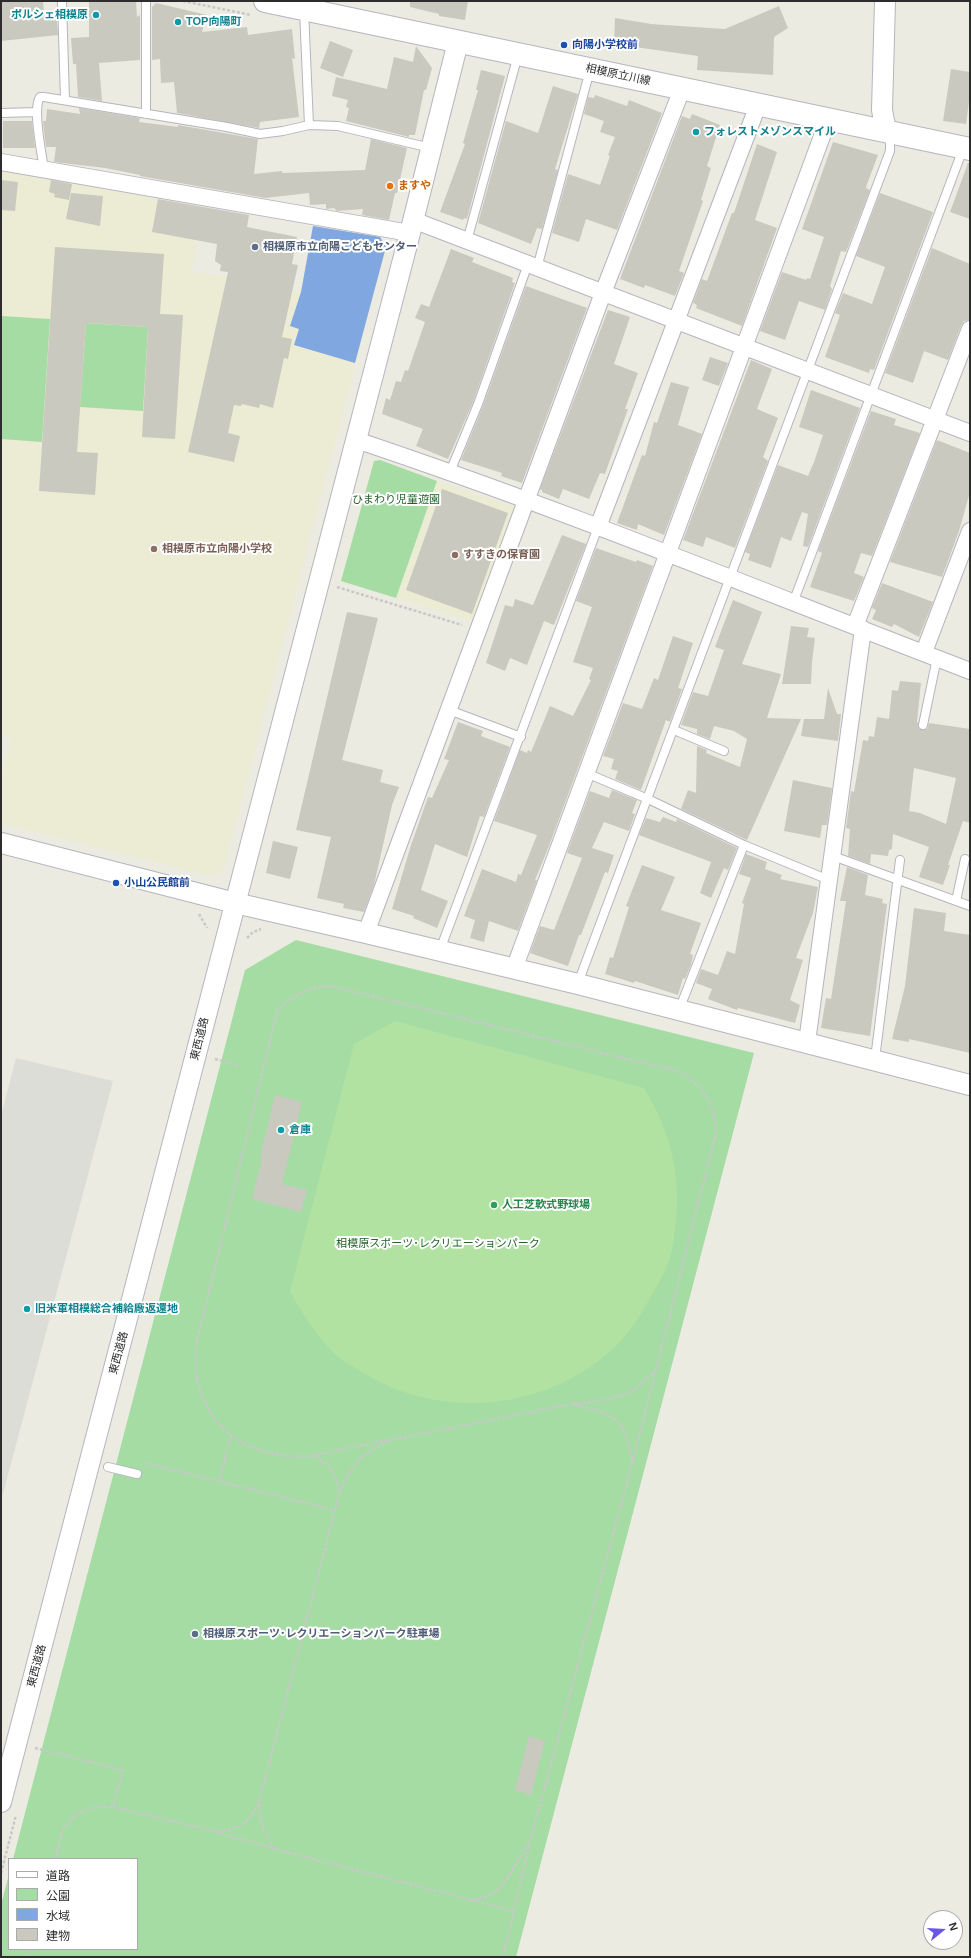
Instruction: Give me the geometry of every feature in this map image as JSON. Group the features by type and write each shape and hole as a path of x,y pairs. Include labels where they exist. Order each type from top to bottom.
{"main road":[{"name":"相模原立川線","path":"265,1 966,149"}],"street":[{"path":"885,1 882,110 886,131"},
{"name":"東西道路","path":"1,1802 412,226 458,42"},
{"path":"366,933 603,293 682,89"},
{"path":"598,527 758,105"},
{"path":"514,970 828,120"},
{"path":"1,162 44,170 412,226 467,241 970,433"},
{"path":"807,1042 830,880 859,628 935,419 970,329"},
{"path":"356,440 450,472 598,527 970,671"},
{"path":"930,655 970,531"},
{"path":"1,843 235,903 440,950 514,970 578,984 678,1011 875,1059 970,1085"}],"lane":[{"path":"62,1 65,100"},
{"path":"146,1 146,114"},
{"path":"304,9 309,125"},
{"path":"467,241 518,54"},
{"path":"450,472 533,266 590,69"},
{"path":"44,170 37,112 40,97 260,134 283,132 309,125 338,126 431,148"},
{"path":"1,113 37,112"},
{"path":"578,984 674,730 728,578 890,151 890,141 886,131"},
{"path":"793,603 966,149"},
{"path":"440,950 521,737 598,527"},
{"path":"923,725 930,655"},
{"path":"449,710 521,737"},
{"path":"674,730 724,750"},
{"path":"586,773 648,799 744,845 830,880"},
{"path":"678,1011 744,845"},
{"path":"833,856 970,906"},
{"path":"956,901 964,859"},
{"path":"875,1059 900,860"},
{"path":"108,1466 137,1474"}],"path":[{"path":"334,586 478,630"},
{"path":"503,1957 531,1838 632,1464 716,1133 716,1118 712,1105 703,1091 692,1080 680,1072 331,986 319,986 296,995 284,1003 277,1012 196,1345 196,1371 202,1397 216,1420 231,1436 247,1447 268,1454 288,1457 308,1456 628,1394 643,1384 656,1369"},
{"path":"215,1059 237,1065"},
{"path":"571,1404 602,1411 617,1419 628,1438 632,1464"},
{"path":"219,1482 231,1436"},
{"path":"275,1849 264,1834 260,1818 260,1802 334,1510 345,1476 357,1461 374,1448 395,1438"},
{"path":"308,1456 320,1458 328,1466 336,1477 340,1491"},
{"path":"140,1461 334,1510"},
{"path":"34,1747 123,1770 113,1807"},
{"path":"217,1832 239,1828 251,1817 260,1802"},
{"path":"55,1858 63,1829 78,1813 94,1807 113,1807 217,1832 466,1900 514,1911"},
{"path":"466,1900 483,1898 495,1892 505,1882 531,1838"}],"shaded area":[{"name":"相模原市立向陽小学校","path":"1,171 202,206 192,272 250,279 249,283 300,292 313,226 380,237 386,247 223,872 211,876 1,823 1,780 11,738 1,735"},
{"name":"すすきの保育園","path":"437,481 514,507 516,513 474,622 396,598"},
{"name":"旧米軍相模総合補給廠返還地","path":"16,1058 113,1081 1,1501 1,1116"}],"green space":[{"path":"1,316 50,319 42,442 1,439"},
{"path":"86,323 148,327 143,411 80,407"},
{"name":"ひまわり児童遊園","path":"380,460 437,481 396,598 341,581 374,461"},
{"name":"相模原スポーツ･レクリエーションパーク","path":"296,940 754,1053 516,1957 1,1957 1,1905 8,1878 8,1950 138,1950 138,1858 13,1858 245,970"},
{"name":"人工芝軟式野球場","path":"395,1021 644,1088 655,1107 663,1126 674,1164 677,1203 672,1252 657,1287 626,1335 616,1346 596,1363 574,1377 550,1388 525,1396 499,1401 473,1403 447,1402 403,1392 370,1377 337,1356 316,1332 290,1292 354,1044"}],"water":[{"path":"313,226 380,237 386,247 355,363 294,345 299,329 290,326 301,292"}],"building":[{"path":"1,1 43,1 44,11 56,10 58,35 1,41"},
{"path":"89,1 136,1 137,17 140,15 140,60 99,63 102,101 78,97 76,64 73,64 71,38 89,37"},
{"path":"410,1 468,1 465,20 439,16 439,14 410,7"},
{"path":"156,3 207,15 202,32 247,27 248,35 292,29 295,59 292,58 299,117 260,122 259,128 177,113 174,82 161,83 160,59 152,60 152,7"},
{"path":"779,6 788,28 774,37 773,75 697,70 698,56 614,44 615,18 651,24 725,29"},
{"path":"330,41 353,50 343,77 320,68"},
{"path":"416,46 432,68 426,90 424,90 415,135 409,135 409,137 346,121 349,108 346,107 348,100 332,96 336,77 387,89 394,57 413,62"},
{"path":"951,69 970,72 970,94 966,124 943,121"},
{"path":"481,70 505,76 467,219 464,218 463,220 440,212 465,144 463,143 478,90 476,90"},
{"path":"553,86 578,94 555,169 558,170 542,229 537,228 531,244 478,223 506,121 538,133"},
{"path":"595,95 627,106 629,100 662,113 617,230 586,219 579,242 552,233 568,174 600,185 610,156 608,155 615,137 600,132 604,121 584,114 588,97 594,98"},
{"path":"79,108 140,118 139,122 178,127 178,125 258,139 254,174 282,171 282,173 365,170 371,139 407,148 397,193 395,193 389,220 362,215 363,209 337,211 334,208 326,209 326,204 310,205 309,193 265,198 140,176 105,168 54,162 56,147 46,147 43,121 46,121 47,109 80,114"},
{"path":"692,114 720,125 707,166 711,168 701,200 703,201 679,271 684,273 675,296 645,285 644,288 620,279 682,116 690,119"},
{"path":"3,121 32,121 35,148 3,148"},
{"path":"833,142 878,155 866,188 870,190 846,252 841,251 830,286 832,289 825,310 799,301 785,340 760,331 782,272 806,280 807,278 810,279 824,237 802,229"},
{"path":"757,144 777,152 755,220 777,228 742,326 696,308 697,305 693,303 702,279 707,281 732,213 734,213"},
{"path":"968,163 970,163 970,219 950,212"},
{"path":"1,180 18,182 15,211 1,210"},
{"path":"51,180 72,184 69,200 54,197 55,194 49,192"},
{"path":"71,193 103,196 100,226 66,219"},
{"path":"880,193 933,212 874,370 870,369 869,373 825,357 840,315 835,313 843,293 872,304 885,267 856,256"},
{"path":"158,199 249,215 247,227 297,237 292,264 298,265 282,337 292,339 288,359 284,358 273,408 260,404 259,408 242,404 241,406 234,405 228,433 240,436 234,462 188,452 228,272 220,271 221,265 215,261 217,244 152,232"},
{"path":"55,247 164,254 160,314 183,315 175,439 142,437 148,327 86,323 77,452 98,453 95,495 39,491"},
{"path":"932,248 970,264 970,320 964,321 961,326 948,360 924,351 913,383 885,373"},
{"path":"451,249 474,258 472,262 513,278 512,282 515,283 473,402 448,459 416,446 423,429 382,414 386,398 390,400 396,381 401,382 405,370 408,371 425,322 415,318 421,304 429,307"},
{"path":"526,286 587,308 522,483 501,476 502,473 461,460 483,406"},
{"path":"608,310 630,317 614,364 638,373 625,409 628,409 605,474 600,473 589,499 563,489 559,499 542,492 540,489"},
{"path":"710,357 728,363 719,386 702,380"},
{"path":"751,360 772,369 757,409 778,418 763,457 768,461 735,548 706,537 703,547 683,540"},
{"path":"671,382 689,387 678,425 702,434 664,535 638,524 637,530 617,523 642,455 645,456 654,422 657,423"},
{"path":"811,390 860,408 808,547 803,546 808,514 802,512 791,541 781,537 771,568 748,560 750,554 745,552 778,465 808,476 814,462 823,435 799,427"},
{"path":"871,411 896,419 894,425 920,433 872,556 861,553 854,573 864,577 854,601 810,587 822,553 818,551"},
{"path":"937,440 970,453 970,492 959,531 942,577 890,562"},
{"name":"すすきの保育園","path":"442,489 508,513 472,614 406,590"},
{"path":"562,535 586,544 554,625 544,621 527,665 510,658 505,671 486,663 505,605 513,607 515,599 533,605"},
{"path":"596,548 636,562 637,560 653,566 535,880 537,880 518,931 489,921 484,942 470,938 475,920 464,916 482,869 516,882 518,874 521,875 537,835 494,821 520,750 527,753 528,750 531,752 550,706 573,716 591,680 589,679 593,668 573,662 592,607 576,601"},
{"path":"882,583 933,602 919,637 894,624 892,627 872,619 876,610 872,608"},
{"path":"733,600 762,612 742,664 781,674 767,718 801,719 747,840 681,809 688,790 696,793 697,746 707,750 706,753 740,767 747,739 734,731 714,726 710,739 697,734 697,729 681,725 693,692 708,696 724,650 715,647"},
{"path":"347,612 378,618 342,760 383,770 380,782 399,787 392,805 374,885 364,912 343,908 344,904 317,898 331,837 296,830"},
{"path":"791,626 809,628 807,637 815,638 811,684 782,684"},
{"path":"673,636 693,643 678,688 682,689 670,722 666,720 641,790 615,779 618,771 611,769 614,759 603,756 623,703 642,709 654,678 658,680"},
{"path":"900,681 921,683 917,721 920,729 927,729 929,723 970,729 970,823 963,821 943,885 919,877 929,847 893,834 892,849 889,850 888,856 871,854 870,864 848,856 850,829 846,828 851,791 854,792 863,740 868,741 869,736 874,737 877,717 889,719 892,690 898,691","holes":["914,768 956,778 946,824 920,813 909,811"]},
{"path":"828,688 837,714 841,714 838,741 801,736 804,719 824,719"},
{"path":"458,722 483,731 481,736 510,747 484,817 480,816 467,857 435,844 421,890 448,901 437,928 413,918 414,916 392,909 411,845 428,797 432,798 449,760 444,759"},
{"path":"793,780 832,788 827,825 822,825 820,838 784,831"},
{"path":"612,790 637,800 632,813 635,814 629,831 604,822 592,848 614,855 608,873 605,872 568,966 530,953 540,926 554,930 582,858 567,853 590,791 609,798"},
{"path":"663,817 676,822 677,819 737,848 728,870 724,868 711,898 700,893 711,862 639,835 646,818 660,822"},
{"path":"273,841 298,847 290,879 266,873"},
{"path":"746,854 767,862 765,869 782,875 780,879 818,887 813,913 796,958 803,960 790,1000 800,1005 795,1023 738,1008 737,1010 708,999 712,989 696,983 701,969 718,975 727,951 735,954 744,904 742,903 751,878 739,874"},
{"path":"642,865 675,877 661,910 701,923 690,954 693,955 691,965 685,979 683,978 678,995 635,981 634,983 605,974 610,957 613,958 629,907 626,906"},
{"path":"847,867 868,875 865,895 883,899 882,903 887,904 870,1036 821,1028 826,998 831,999 846,901 840,901"},
{"path":"914,908 946,913 944,931 970,935 970,1053 909,1039 909,1042 892,1039 905,986"},
{"path":"275,1095 302,1102 282,1184 307,1190 301,1212 252,1199 262,1158 260,1157"},
{"path":"529,1736 545,1741 531,1795 515,1790"}],"place":[{"name":"ポルシェ相模原","path":"96,15"},
{"name":"TOP向陽町","path":"178,22"},
{"name":"向陽小学校前","path":"564,45"},
{"name":"フォレストメゾンスマイル","path":"696,132"},
{"name":"ますや","path":"390,186"},
{"name":"相模原市立向陽こどもセンター","path":"255,247"},
{"name":"相模原市立向陽小学校","path":"154,549"},
{"name":"すすきの保育園","path":"455,555"},
{"name":"小山公民館前","path":"116,883"},
{"name":"倉庫","path":"281,1130"},
{"name":"人工芝軟式野球場","path":"494,1205"},
{"name":"旧米軍相模総合補給廠返還地","path":"27,1309"},
{"name":"相模原スポーツ･レクリエーションパーク駐車場","path":"195,1634"}]}
